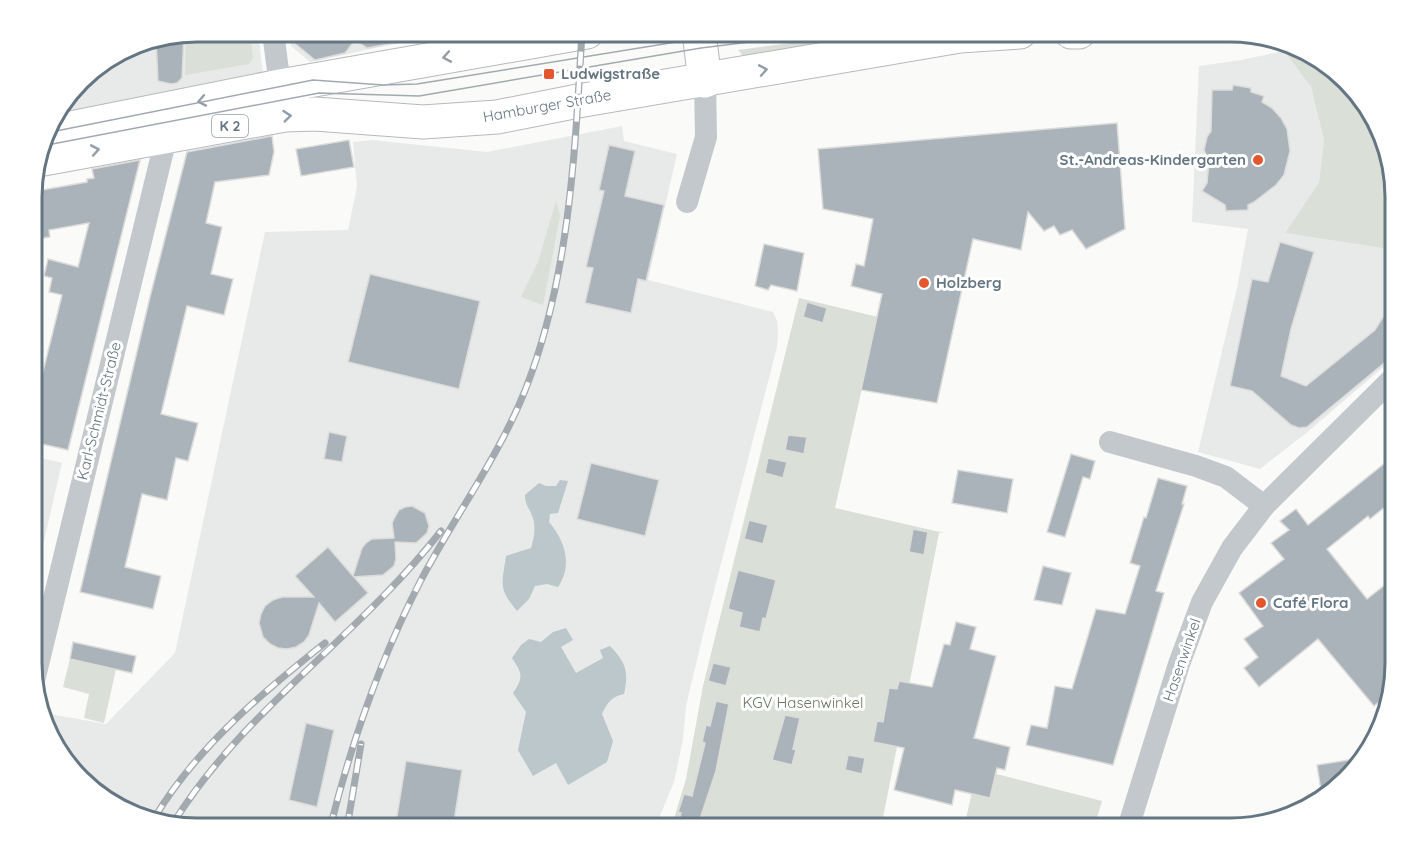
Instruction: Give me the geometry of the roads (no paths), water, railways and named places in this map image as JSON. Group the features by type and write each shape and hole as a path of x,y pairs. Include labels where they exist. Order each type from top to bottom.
{"main road":[{"name":"K 2","path":"57,131 280,86 530,42"},
{"path":"700,42 705,81"},
{"name":"Hamburger Straße","path":"47,159 285,115 315,114 423,122 497,117 578,101 926,42"}],"street":[{"path":"274,42 280,86"},
{"path":"687,202 706,137 705,81"},
{"name":"Karl-Schmidt-Straße","path":"42,648 166,138"},
{"name":"Hasenwinkel","path":"1131,818 1176,674 1203,602 1232,548 1264,506 1385,386"},
{"path":"1110,442 1196,466 1226,477 1264,506"}],"tram line":[{"path":"57,131 313,80 383,85 417,84 676,42"},
{"path":"51,144 319,93 419,96 701,48 749,42"}],"railway":[{"path":"333,818 357,734 392,642 433,558 503,438 526,388 541,345 561,257 568,212 581,42"},
{"path":"177,817 233,744 375,605 441,531"},
{"path":"158,813 190,767 232,722 325,643"},
{"path":"349,818 361,744"}],"place":[{"name":"Ludwigstraße","path":"549,74"},
{"name":"St.-Andreas-Kindergarten","path":"1258,160"},
{"name":"Holzberg","path":"924,283"},
{"name":"Café Flora","path":"1261,603"}],"park label":[{"name":"KGV Hasenwinkel","path":"803,703"}]}
